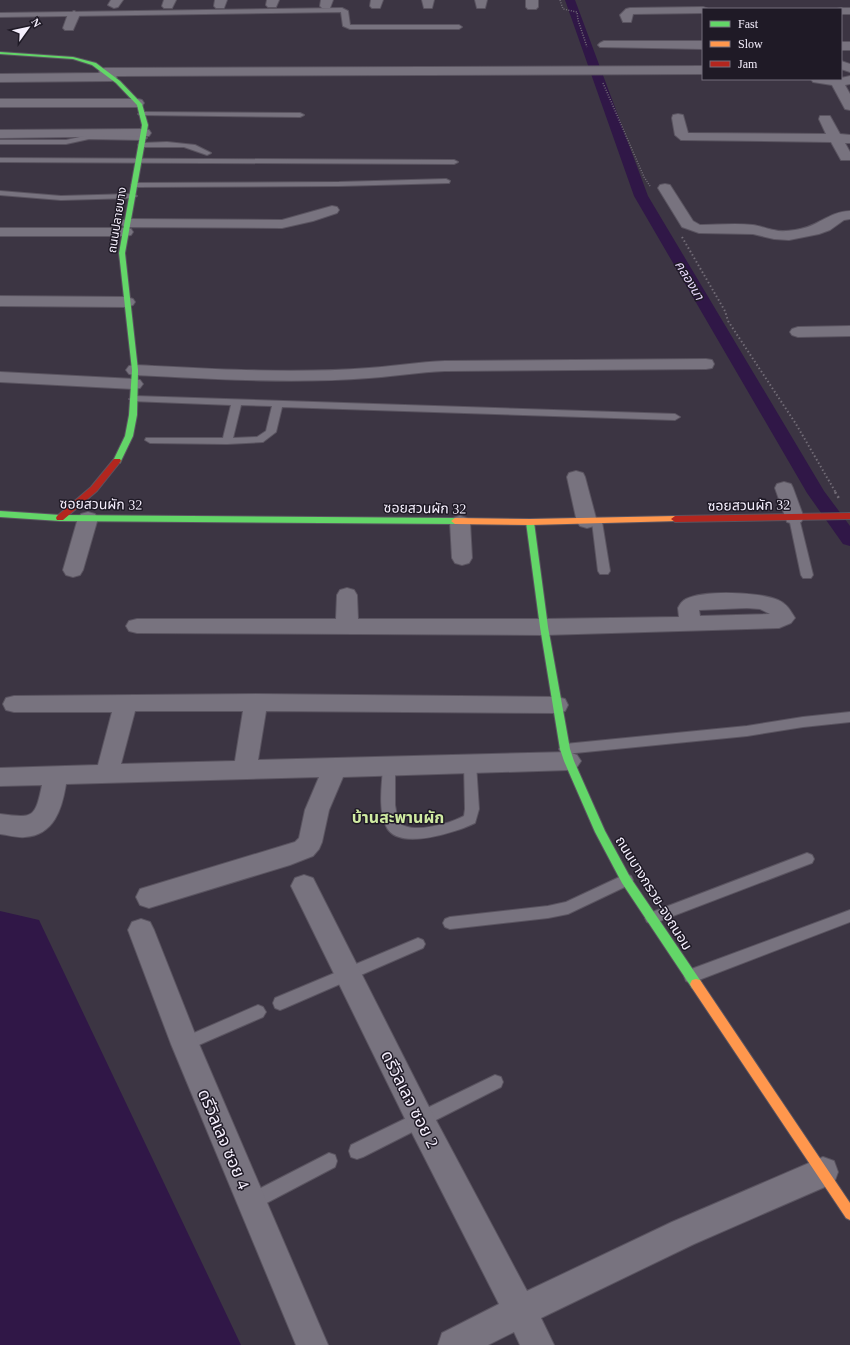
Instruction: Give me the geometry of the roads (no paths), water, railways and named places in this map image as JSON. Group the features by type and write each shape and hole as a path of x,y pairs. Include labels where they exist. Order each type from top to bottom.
{"street":[{"path":"627,20 626,16 630,11 702,10"},
{"path":"69,28 74,14"},
{"path":"604,45 702,46"},
{"path":"0,53 73,58 94,64 108,74 141,112"},
{"path":"0,78 108,74 702,70"},
{"path":"824,80 837,82 850,80"},
{"path":"837,82 850,106"},
{"path":"0,104 141,112"},
{"path":"128,118 141,112"},
{"name":"ถนนปลายบาง","path":"60,518 94,489 118,460 129,436 133,415 134,384 122,253 145,126 141,112"},
{"path":"678,118 684,136 755,131 850,139"},
{"path":"825,119 846,157"},
{"path":"0,134 143,139"},
{"path":"659,188 687,224 700,230 750,228 774,235 787,235 813,231 825,227 834,218 841,215 850,215"},
{"path":"0,232 127,227 282,224 308,218 332,210"},
{"path":"0,301 127,302"},
{"path":"798,332 850,331"},
{"path":"0,377 134,384 225,375 369,374 417,366 706,364"},
{"path":"576,477 592,522"},
{"path":"784,488 794,518"},
{"name":"ซอยสวนผัก 32","path":"0,514 60,518 460,522 592,522 848,516"},
{"path":"73,570 88,518"},
{"path":"460,522 462,558"},
{"name":"ถนนบางกรวย-จงถนอม","path":"530,522 544,626 567,755 600,832 626,880 850,1214"},
{"path":"347,595 347,627"},
{"path":"137,626 347,627 690,624"},
{"path":"14,704 256,702 557,705"},
{"path":"245,771 256,702"},
{"path":"107,774 126,703"},
{"path":"0,777 470,764 567,755"},
{"path":"149,897 290,855 304,848 310,842 317,810 335,768"},
{"path":"0,824 26,827 37,824 44,818 50,802 56,776"},
{"name":"ดรีวิลเลจ ซอย 2","path":"304,886 420,1119 538,1345"},
{"name":"ดรีวิลเลจ ซอย 4","path":"141,930 185,1044 250,1202 312,1345"},
{"path":"454,1345 520,1310 623,1261 768,1195 823,1172"}],"lane":[{"path":"0,15 342,10 345,11 346,26 350,27 459,27"},
{"path":"141,112 300,115"},
{"path":"0,142 66,142 89,137 143,139 190,145 198,147 207,153"},
{"path":"0,160 454,162"},
{"path":"134,185 339,184 446,181"},
{"path":"0,193 61,198 132,196"},
{"path":"134,384 237,402 675,417"},
{"path":"227,441 237,402"},
{"path":"150,440 259,440 271,432 278,403"},
{"path":"794,518 807,574"},
{"path":"592,522 604,571"},
{"path":"567,755 747,732 803,722 850,717"},
{"path":"389,767 390,815 392,826 398,831 406,834 453,827 470,819 472,809 470,764"},
{"path":"652,918 807,859"},
{"path":"450,923 548,912 568,908 626,880"},
{"path":"691,976 850,916"},
{"path":"280,1003 418,944"},
{"path":"185,1044 258,1012"},
{"path":"357,1150 495,1082"},
{"path":"250,1202 329,1162"}],"waterway":[{"name":"คลองนา","path":"570,0 641,196 816,493 850,540"}],"district":[{"name":"บ้านสะพานผัก","path":"398,817"}]}
